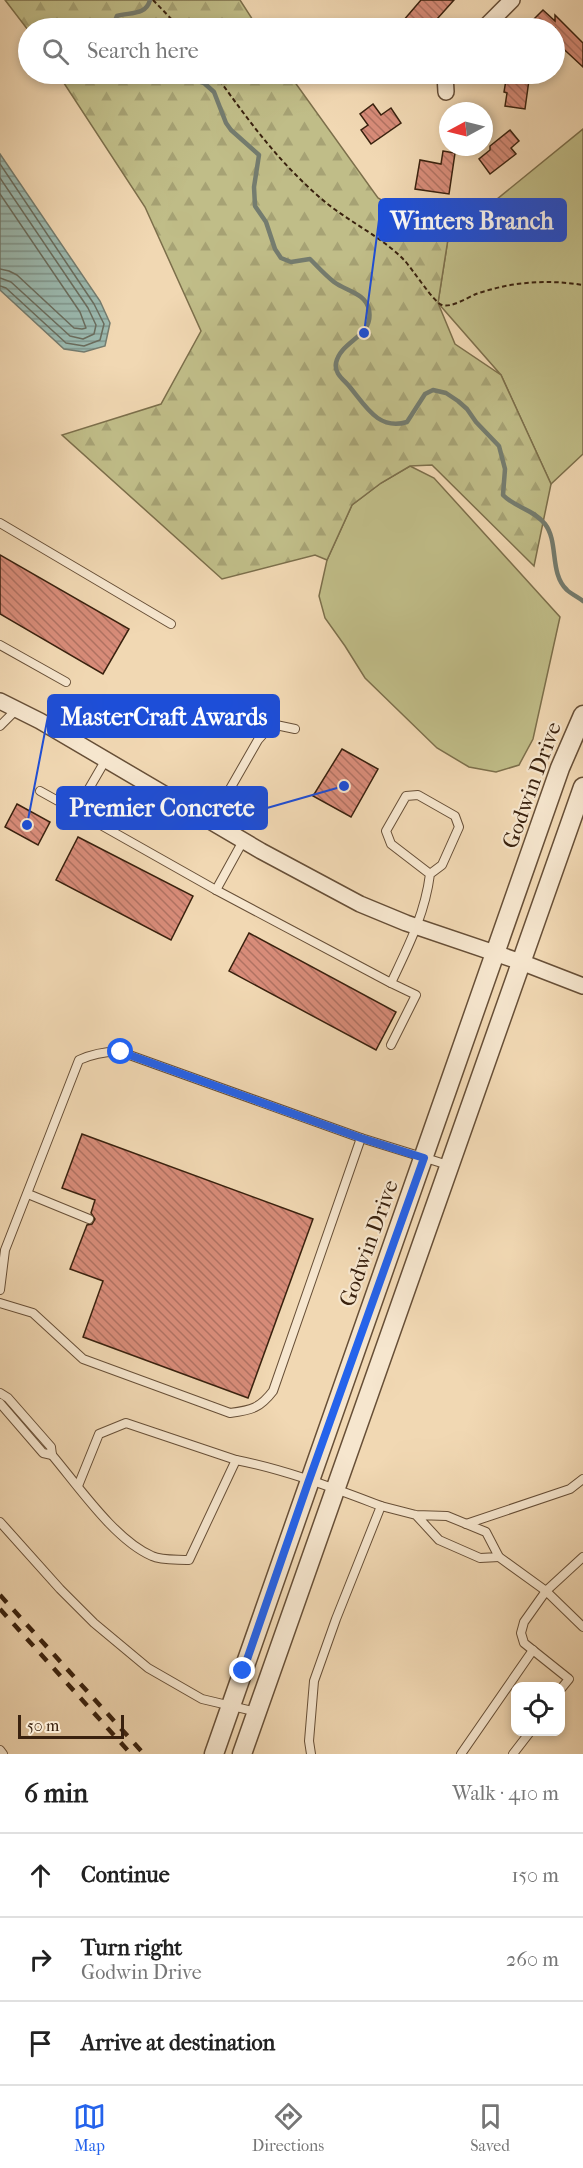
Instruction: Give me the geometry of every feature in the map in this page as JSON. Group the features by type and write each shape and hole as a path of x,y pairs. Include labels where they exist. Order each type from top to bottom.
{"street":[{"path":"494,18 512,0"},
{"path":"446,84 446,92"},
{"path":"0,701 40,721 243,841 360,904 583,986"},
{"name":"Godwin Drive","path":"214,1754 560,768 583,715"},
{"path":"242,1754 583,787"}],"lane":[{"path":"0,523 171,624"},
{"path":"0,645 66,682"},
{"path":"0,726 16,710"},
{"path":"211,822 258,740 265,732 276,725 295,729"},
{"path":"76,811 105,760"},
{"path":"40,791 216,890 416,995 391,1045"},
{"path":"391,983 418,927 427,896 430,874 442,865 459,827 455,816 418,795 406,796 386,831 391,844 430,874"},
{"path":"216,890 243,841"},
{"path":"0,1290 5,1250 79,1060 108,1051 121,1052 361,1138 450,1166"},
{"path":"0,1303 33,1312 83,1359 230,1413 247,1411 262,1404 273,1390 361,1138"},
{"path":"28,1194 89,1219"},
{"path":"0,1393 8,1398 51,1447 51,1455"},
{"path":"0,1403 43,1453 51,1455 117,1531 134,1546 155,1557 189,1560 237,1460"},
{"path":"78,1486 99,1434 126,1423 237,1460 309,1478 381,1506 416,1515 447,1516 486,1532 499,1557 546,1591 583,1627"},
{"path":"466,1524 570,1489 583,1479"},
{"path":"311,1754 309,1741 314,1681 336,1618 381,1506"},
{"path":"416,1515 438,1540 480,1558 499,1557"},
{"path":"0,1522 94,1623 148,1668 202,1700 257,1712"},
{"path":"565,1684 569,1679 524,1643 521,1633 524,1622 546,1591 583,1557"},
{"path":"461,1754 533,1650"},
{"path":"513,1754 526,1736"},
{"path":"0,1750 3,1754"}],"path":[{"path":"153,0 171,18"},
{"path":"222,84 272,151 287,167 324,202 404,259 438,303 447,305 478,293 522,283 564,282 583,285"}],"green space":[{"path":"5,0 240,0 252,18 19,18"},
{"path":"65,84 296,84 378,198 448,239 438,303 455,344 501,375 551,484 534,566 432,465 410,466 381,483 352,505 327,560 315,555 222,579 62,435 161,404 201,331 145,207"},
{"path":"583,129 583,454 551,484 501,375 438,303 448,239"},
{"path":"410,466 434,478 560,617 533,739 519,765 496,772 469,767 437,748 365,678 325,618 319,596 327,560 352,505 381,483"}],"water":[{"path":"0,154 100,301 110,323 105,346 84,352 64,349 0,290"}],"building":[{"path":"421,0 454,0 438,18 406,18"},
{"path":"543,10 552,18 535,18"},
{"path":"565,25 583,43 583,67 565,50"},
{"path":"505,84 528,84 525,109 505,106 507,93 504,92"},
{"path":"373,104 381,115 391,108 401,123 371,144 361,130 368,125 360,114"},
{"path":"510,130 519,141 511,148 516,154 490,174 479,159 483,156 493,156 493,144"},
{"path":"442,156 455,156 449,194 415,189 420,160 441,164"},
{"path":"0,555 129,629 103,674 0,614"},
{"path":"342,749 378,769 351,817 313,796"},
{"path":"17,804 50,822 38,845 5,827"},
{"path":"78,837 193,896 171,940 56,880"},
{"path":"249,933 396,1012 376,1050 229,971"},
{"path":"82,1134 313,1219 248,1398 83,1337 103,1281 70,1269 87,1225 92,1224 95,1219 91,1213 95,1200 62,1188"}],"waterway":[{"path":"116,18 145,9 150,0"},
{"path":"205,84 214,92 231,130 259,155 254,187 255,206 266,222 275,249 281,258 291,262 310,259 334,282 360,296 367,304 369,310 367,326 339,355 336,370 340,376 373,414 388,423 407,422 425,394 433,390 446,393 467,409 499,446 505,469 503,495 545,524 552,540 561,583 583,601"}],"railway":[{"path":"0,1595 144,1754"},
{"path":"0,1609 131,1754"}],"place":[{"name":"Winters Branch","path":"364,333"},
{"name":"Premier Concrete","path":"344,786"},
{"name":"MasterCraft Awards","path":"27,825"}],"route":[{"path":"121,1052 361,1138 424,1158 243,1671"}]}
